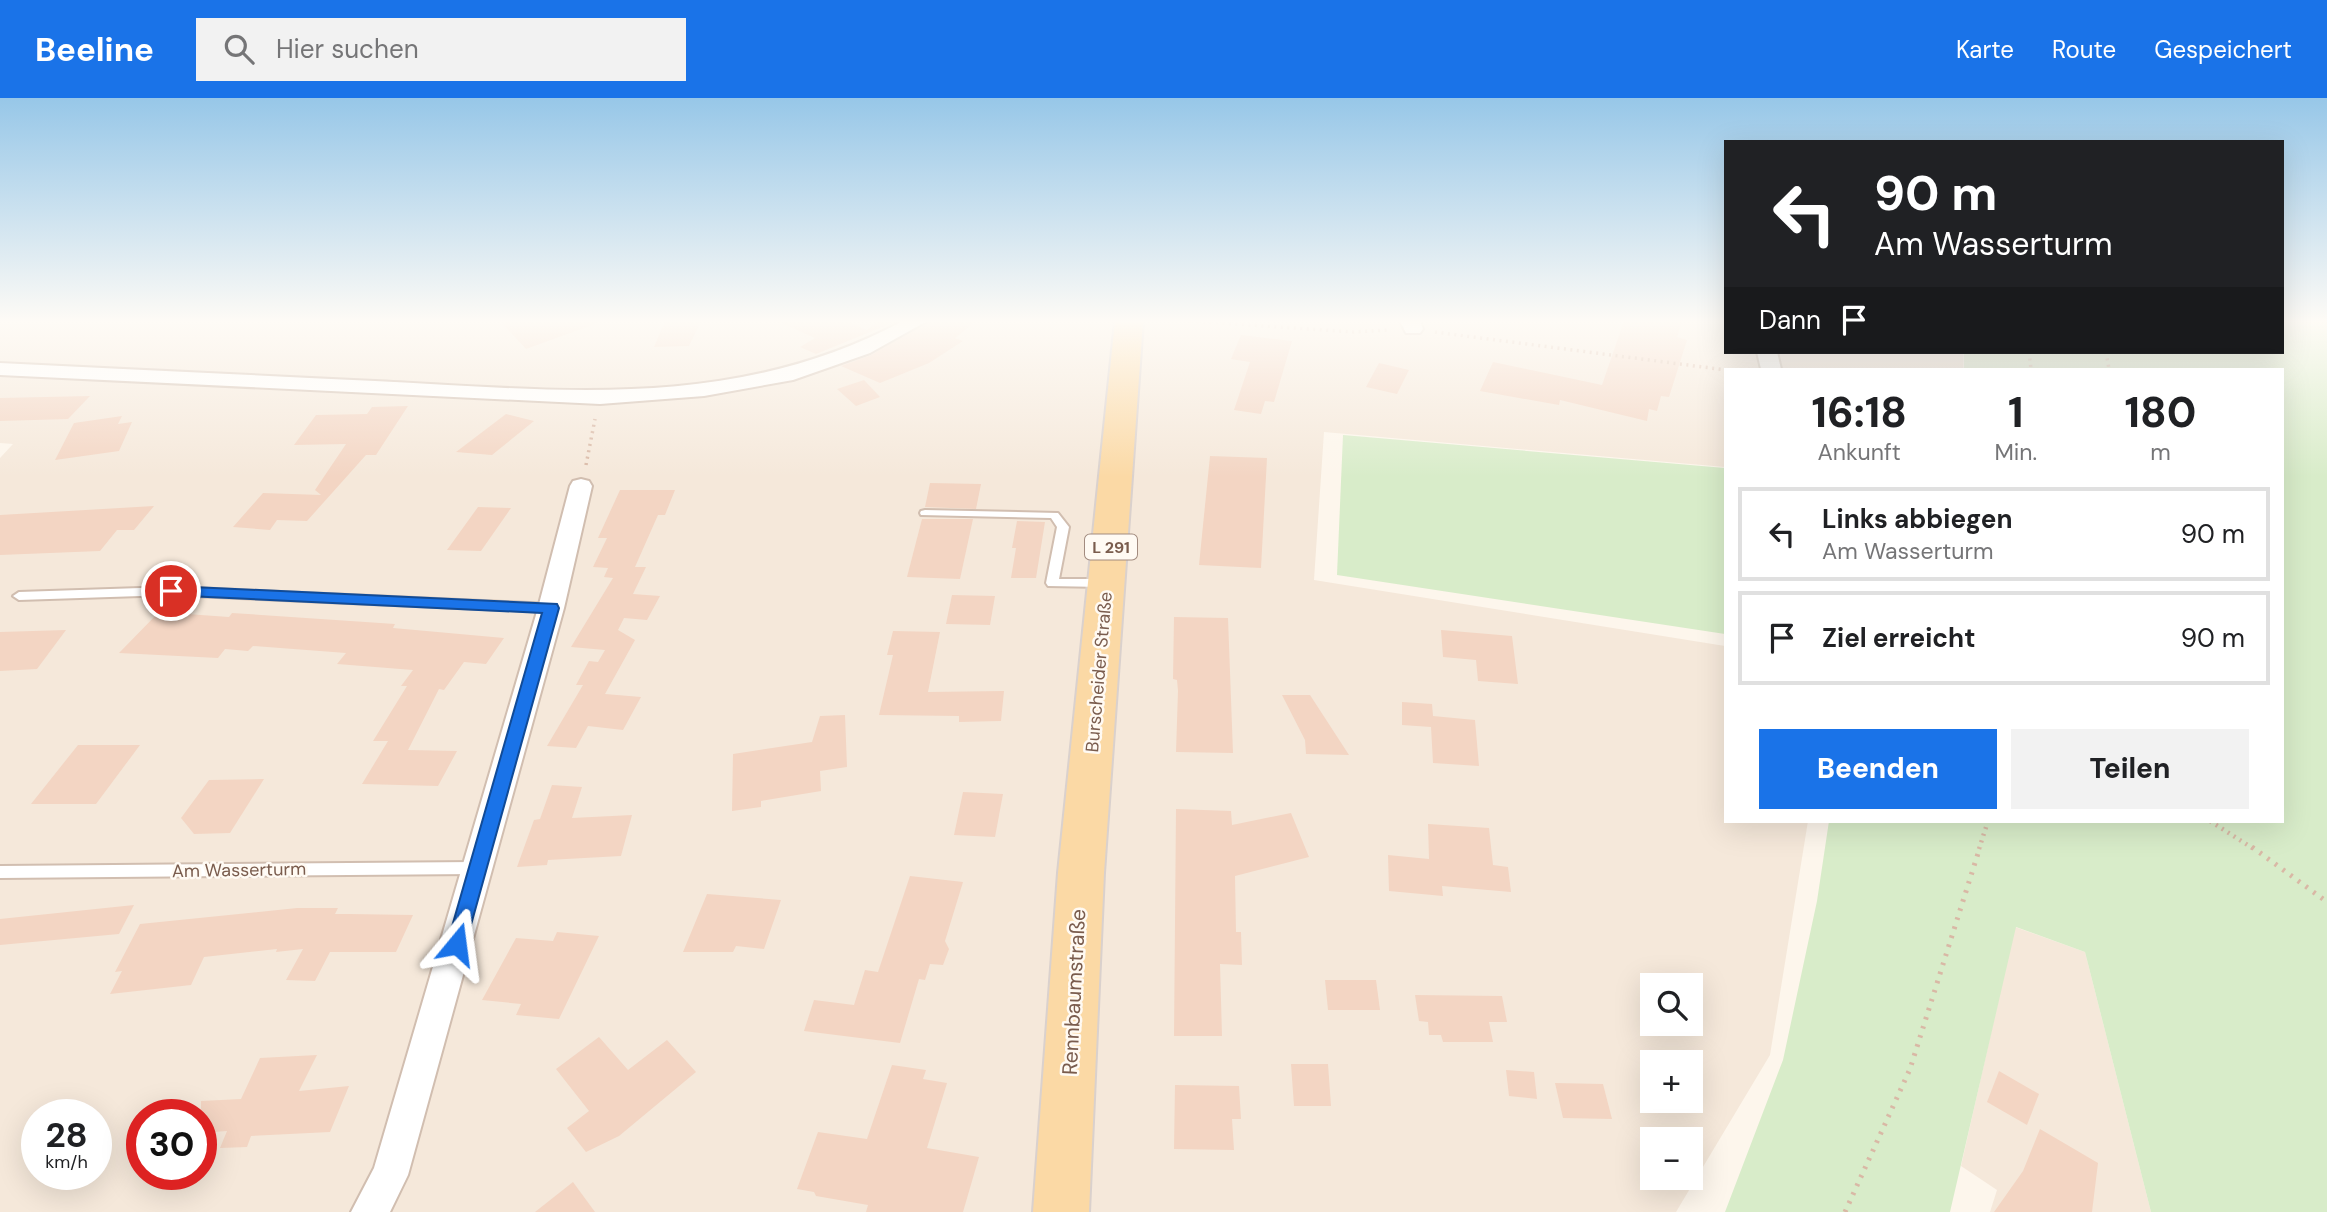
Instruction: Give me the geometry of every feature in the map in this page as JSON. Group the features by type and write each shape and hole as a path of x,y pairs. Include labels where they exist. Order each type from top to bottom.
{"main road":[{"name":"Burscheider Straße","path":"1090,772 1125,373"},
{"name":"Rennbaumstraße","path":"1061,1212 1080,886 1090,772"}],"street":[{"path":"82,373 600,398 682,392 769,380 790,373"},
{"path":"370,1212 390,1175 551,608 581,486"}],"lane":[{"path":"925,513 1054,515 1063,527 1052,583 1107,583"},
{"path":"19,596 171,591 551,608"},
{"name":"Am Wasserturm","path":"0,872 479,867"}],"path":[{"path":"581,486 600,398"},
{"path":"1845,1212 1910,1069 1987,823"},
{"path":"2213,823 2266,856 2327,902"}],"shaded area":[{"path":"0,373 1724,373 1724,467 1324,432 1314,580 1724,646 1724,823 1808,823 1770,1055 1703,1167 1703,1127 1640,1127 1640,1190 1689,1190 1676,1212 0,1212 0,458 13,444 0,443"},
{"path":"2015,927 2085,952 2151,1212 1990,1212 1997,1190 1961,1166"}],"green space":[{"path":"2284,373 2327,373 2327,1212 2151,1212 2085,952 2016,927 1950,1212 1725,1212 1783,1060 1817,901 1829,823 2284,823"},
{"path":"1343,435 1724,468 1724,634 1337,575"}],"building":[{"path":"857,373 905,373 880,383"},
{"path":"1246,373 1283,373 1274,402 1265,401 1261,414 1234,410"},
{"path":"1374,373 1408,373 1397,394 1366,387"},
{"path":"1488,373 1545,373 1602,385 1606,373 1677,373 1669,397 1661,396 1657,411 1649,409 1647,421 1560,400 1559,405 1480,391"},
{"path":"864,380 880,397 856,406 837,389"},
{"path":"90,396 68,419 0,421 0,398"},
{"path":"408,406 376,455 366,455 307,521 277,520 270,530 233,527 263,493 321,495 315,490 346,444 294,445 316,415 367,414 372,407"},
{"path":"506,414 534,421 492,455 456,452"},
{"path":"122,416 118,424 132,422 119,451 55,460 74,423"},
{"path":"1210,456 1267,458 1261,568 1199,565"},
{"path":"930,483 981,484 976,509 925,507"},
{"path":"620,490 675,490 665,515 658,515 635,567 646,567 633,594 660,596 647,620 624,618 618,630 635,640 605,694 641,697 623,730 588,726 576,748 547,746 583,685 576,685 589,661 598,662 605,650 571,647 613,578 604,577 608,568 593,567 607,538 598,538"},
{"path":"154,506 134,530 117,530 100,551 0,555 0,515"},
{"path":"478,507 511,508 481,551 447,550"},
{"path":"922,519 973,519 960,579 907,577"},
{"path":"1017,521 1045,522 1036,578 1011,578 1016,548 1012,548"},
{"path":"952,595 995,596 990,625 946,624"},
{"path":"159,612 229,617 232,613 395,624 393,628 504,638 486,664 464,662 444,690 439,689 408,750 457,751 438,786 362,784 388,741 373,741 407,686 401,686 413,670 337,664 346,653 253,646 248,651 225,649 218,658 119,653"},
{"path":"1174,617 1228,618 1233,753 1176,752 1178,691 1177,680 1173,679"},
{"path":"66,630 37,669 0,671 0,632"},
{"path":"1441,630 1512,636 1518,684 1478,681 1476,660 1443,657"},
{"path":"893,631 940,632 928,692 1004,691 1001,721 959,722 959,716 879,715 893,655 887,655"},
{"path":"1282,695 1310,695 1349,755 1306,754 1305,740"},
{"path":"1402,702 1432,704 1433,716 1475,720 1479,766 1433,763 1431,727 1402,725"},
{"path":"845,715 847,767 820,771 821,791 761,801 761,807 732,811 733,754 812,742 820,716"},
{"path":"78,745 140,745 96,804 31,804"},
{"path":"264,779 230,833 194,834 181,818 209,780"},
{"path":"552,785 582,787 572,818 632,815 621,856 548,860 547,865 517,867 534,820 540,819"},
{"path":"963,792 1003,794 995,837 954,835"},
{"path":"1176,809 1231,811 1232,825 1291,813 1309,857 1235,876 1236,932 1241,932 1242,965 1220,964 1222,1036 1174,1036"},
{"path":"1428,824 1489,828 1493,865 1508,867 1511,892 1442,886 1443,896 1389,891 1388,855 1429,859"},
{"path":"910,876 963,882 945,941 949,949 943,965 930,964 925,980 919,979 900,1043 804,1031 814,1000 854,1005 865,970 878,972"},
{"path":"707,894 781,900 764,949 736,946 733,952 683,952"},
{"path":"134,905 119,934 0,945 0,919"},
{"path":"297,908 338,908 335,914 413,915 396,952 330,952 315,981 286,980 303,949 276,952 277,949 204,957 191,985 110,994 122,971 115,972 140,924"},
{"path":"557,932 599,936 559,1019 516,1015 521,1004 482,1000 516,938 553,941"},
{"path":"1325,980 1376,980 1380,1010 1328,1010"},
{"path":"1415,995 1502,996 1507,1022 1489,1022 1493,1042 1443,1042 1441,1035 1429,1035 1428,1022 1419,1021"},
{"path":"599,1037 628,1070 667,1040 696,1072 619,1136 586,1152 567,1128 589,1111 556,1069"},
{"path":"317,1055 299,1091 349,1086 330,1132 251,1136 247,1147 220,1148 227,1131 217,1132 217,1100 241,1099 260,1058"},
{"path":"1291,1064 1328,1064 1331,1106 1294,1106"},
{"path":"892,1065 926,1070 923,1079 947,1083 927,1148 979,1157 963,1212 866,1212 868,1205 816,1196 814,1192 797,1189 818,1132 867,1139"},
{"path":"1506,1070 1534,1072 1537,1099 1509,1096"},
{"path":"1999,1071 2039,1094 2027,1125 1987,1102"},
{"path":"1555,1083 1603,1084 1612,1119 1563,1118"},
{"path":"1175,1085 1239,1086 1241,1119 1232,1119 1234,1150 1174,1149"},
{"path":"2040,1129 2098,1163 2092,1212 1994,1212 2023,1171"},
{"path":"573,1182 595,1212 535,1212"}],"route":[{"path":"171,591 551,608 457,944"}]}
